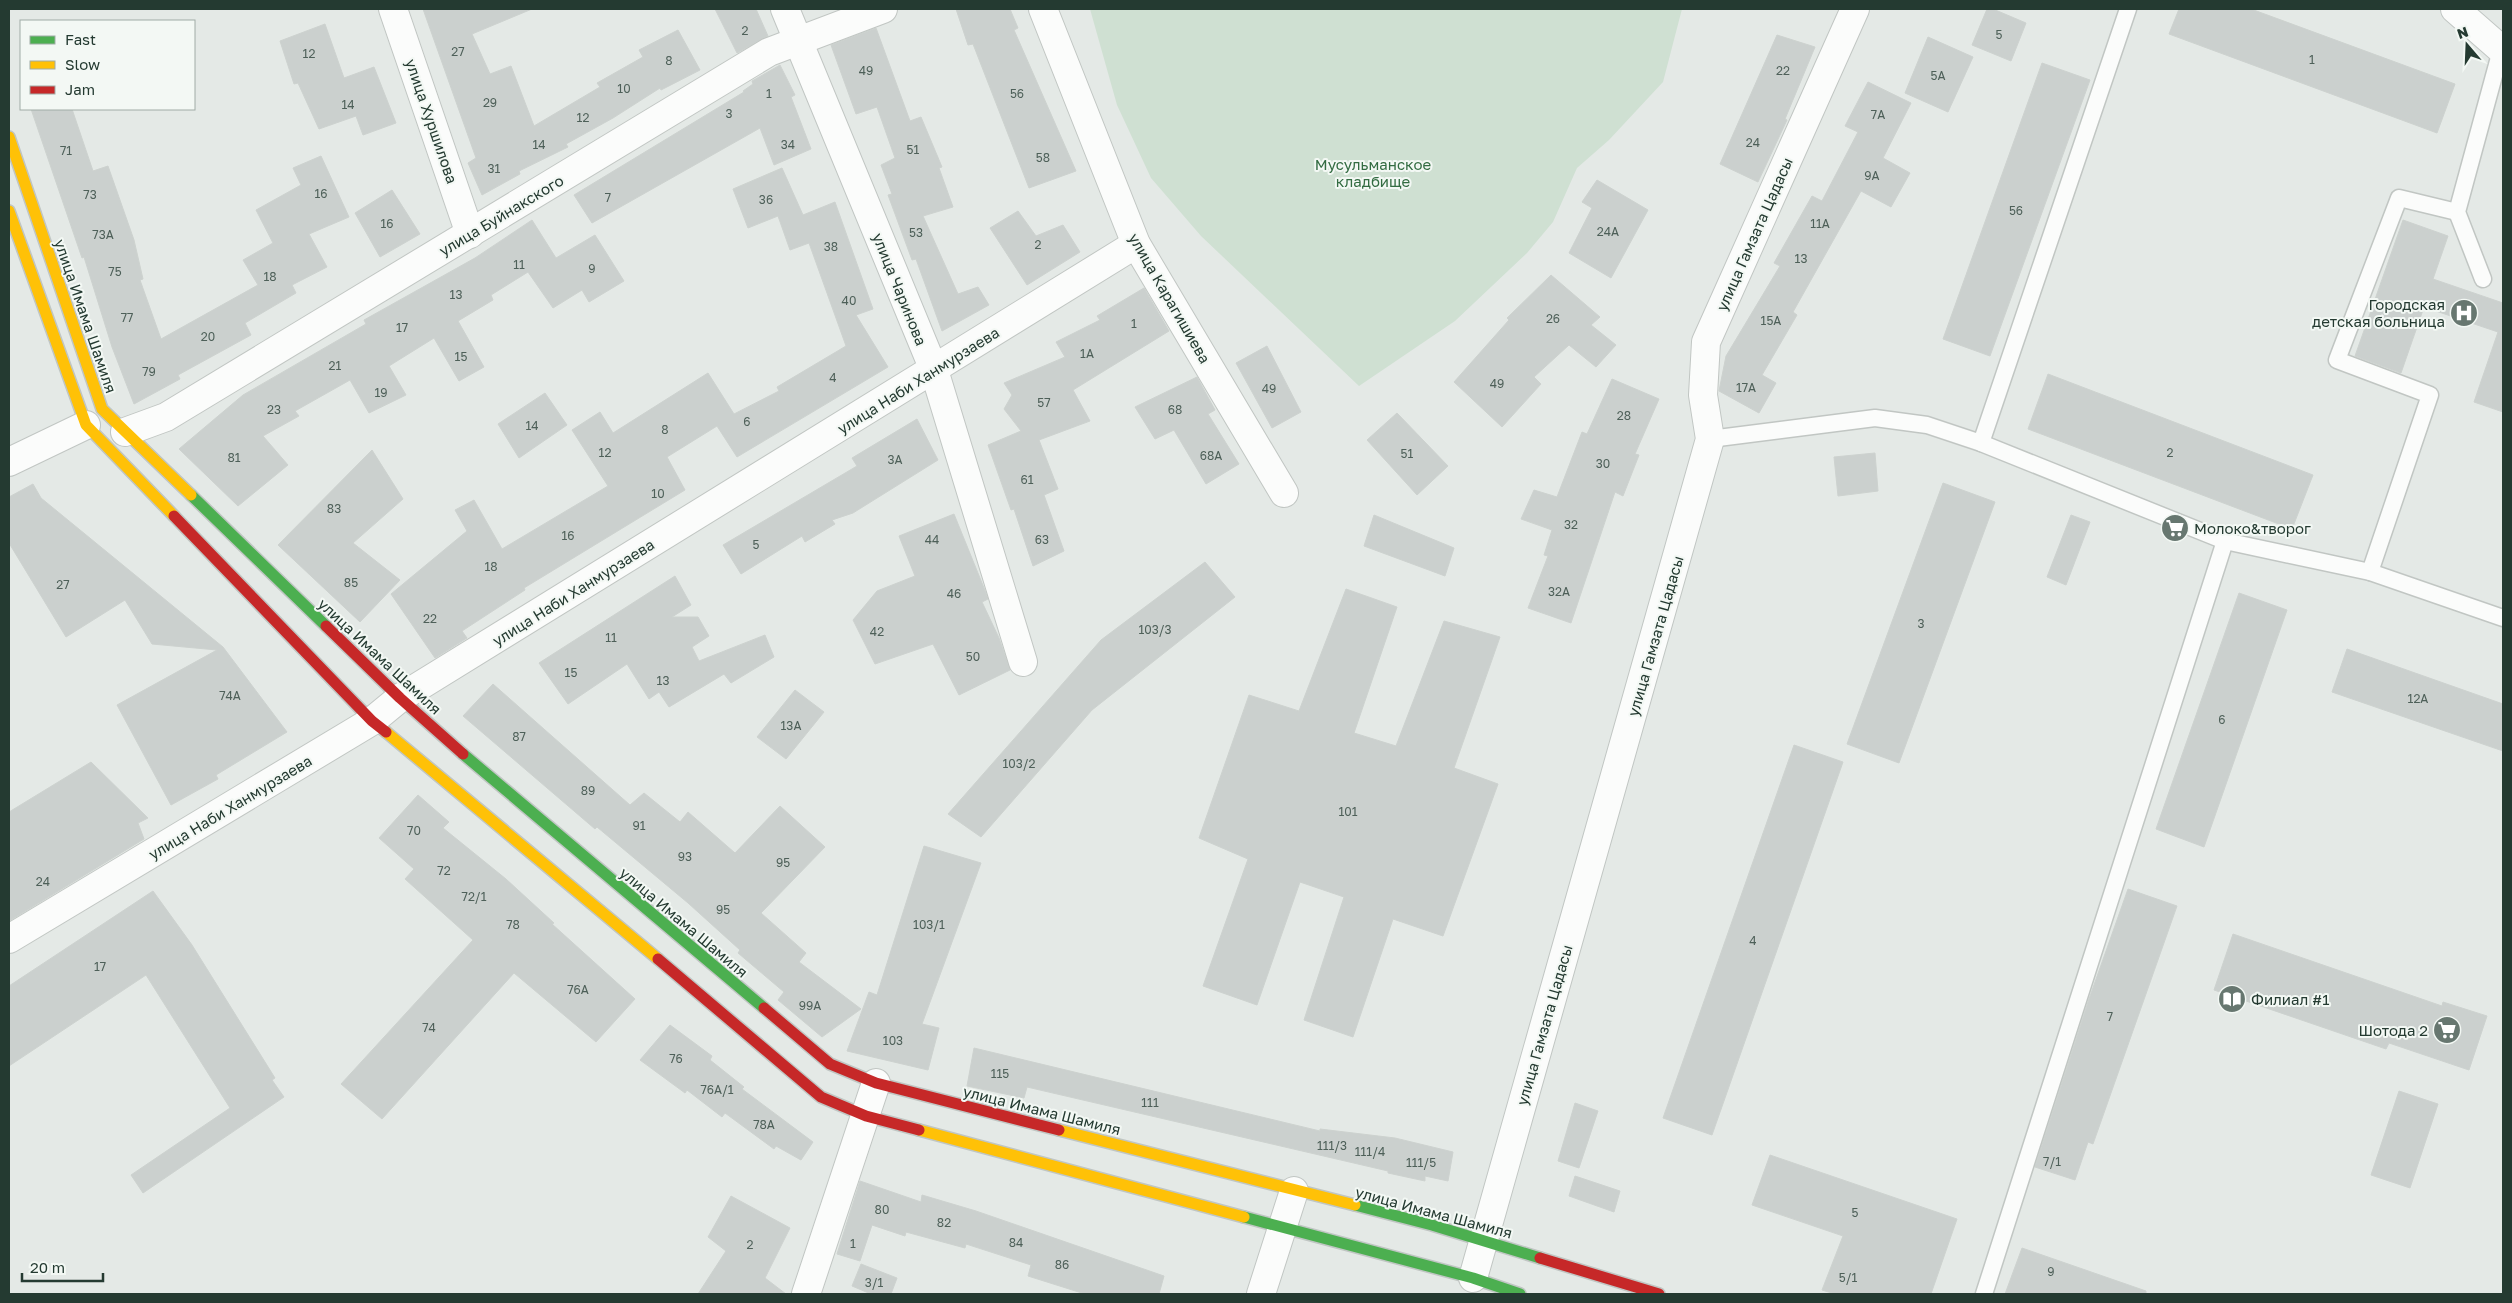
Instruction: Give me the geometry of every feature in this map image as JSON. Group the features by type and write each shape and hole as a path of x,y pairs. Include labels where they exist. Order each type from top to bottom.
{"main road":[{"name":"улица Имама Шамиля","path":"9,137 102,410 400,698 506,791 830,1064 876,1083 1484,1240 1659,1294"},
{"path":"9,211 86,425 372,721 492,819 820,1097 866,1116 1473,1278 1520,1294"}],"street":[{"name":"улица Хуршилова","path":"393,9 470,234"},
{"name":"улица Чаринова","path":"786,9 934,370 1023,662"},
{"name":"улица Буйнакского","path":"125,432 166,417 769,52 883,9"},
{"name":"улица Карагишиева","path":"1044,9 1136,244 1284,493"},
{"name":"улица Гамзата Цадасы","path":"1473,1278 1710,438 1702,395 1706,342 1855,9"},
{"path":"2455,9 2502,50"},
{"name":"улица Наби Ханмурзаева","path":"9,939 372,721 400,698 1136,244"},
{"path":"9,462 86,425"},
{"path":"806,1294 876,1083"},
{"path":"1261,1294 1294,1191"}],"lane":[{"path":"1980,443 2128,9"},
{"path":"2483,279 2457,212 2502,50"},
{"path":"2370,572 2430,395 2337,360 2399,198 2457,212"},
{"path":"1710,438 1875,418 1926,425 1980,443 2225,541 2370,572 2503,618"},
{"path":"1984,1294 2225,541"}],"green space":[{"name":"Мусульманское кладбище","path":"1090,9 1682,9 1663,82 1609,140 1577,168 1553,222 1527,253 1455,321 1359,386 1201,236 1151,178 1117,105"}],"building":[{"path":"423,9 532,9 472,34 490,74 511,66 534,126 600,87 597,83 643,57 639,50 678,30 700,70 661,90 660,88 613,118 566,144 568,147 519,171 520,174 482,195 468,163 476,158"},
{"path":"715,9 756,9 768,36 737,53"},
{"path":"956,9 1010,9 1018,28 1014,30 1076,171 1029,188 973,44 968,45"},
{"path":"1987,9 1993,9 2026,23 2011,61 1972,45"},
{"path":"2179,9 2251,9 2455,84 2437,133 2169,34"},
{"path":"325,24 344,78 374,67 396,123 363,135 356,116 319,129 298,83 294,84 280,41"},
{"path":"876,28 910,121 921,117 942,167 939,168 953,207 923,216 958,294 978,287 989,305 942,331 916,259 912,260 888,195 892,194 881,165 895,158 877,107 856,114 831,45"},
{"path":"1777,35 1815,47 1785,119 1787,120 1758,182 1720,164"},
{"path":"1928,37 1973,57 1948,112 1905,93"},
{"path":"2042,63 2090,80 1990,356 1943,339"},
{"path":"780,65 795,95 791,97 811,149 774,165 760,128 592,223 574,195 744,92 753,84 752,81"},
{"path":"1868,82 1911,103 1883,158 1910,173 1891,207 1861,191 1793,312 1797,315 1762,375 1776,383 1759,413 1719,391 1726,356 1780,266 1774,263 1812,196 1822,201 1858,132 1845,126"},
{"path":"31,110 72,110 93,171 108,166 134,240 143,279 140,280 161,339 258,285 243,260 273,243 256,210 301,185 293,168 321,156 349,217 309,234 327,267 292,285 296,293 245,323 251,335 178,375 180,379 134,404 112,347 84,257 82,258"},
{"path":"782,168 803,215 835,202 873,309 856,315 888,367 737,457 717,426 667,457 685,490 524,588 525,590 462,631 467,638 435,658 391,594 467,531 455,510 474,500 502,549 608,486 572,430 600,412 613,433 708,373 734,414 779,391 777,387 846,346 809,243 790,250 778,216 748,228 733,189"},
{"path":"1597,180 1648,210 1611,278 1569,253 1592,208 1582,202"},
{"path":"392,190 420,234 380,257 355,213"},
{"path":"1018,211 1036,236 1063,225 1080,252 1027,285 990,228"},
{"path":"532,220 556,258 595,235 624,281 589,302 582,290 553,308 528,272 491,295 493,300 458,321 484,367 459,381 434,338 389,366 406,395 369,413 350,380 295,411 299,416 263,436 288,465 238,506 179,449 243,395 366,324 364,320 475,258"},
{"path":"2403,220 2448,236 2433,279 2503,303 2503,412 2474,402 2498,332 2424,307 2401,373 2355,356"},
{"path":"1551,275 1600,317 1591,325 1616,345 1596,367 1569,345 1534,377 1541,384 1502,427 1454,382 1509,320 1507,318"},
{"path":"1144,288 1169,331 1073,390 1090,421 1039,440 1058,489 1044,495 1064,551 1033,566 1014,509 1011,510 988,445 1021,431 1004,409 1012,395 1004,383 1065,357 1056,342 1100,320 1097,316"},
{"path":"1267,346 1301,412 1272,428 1236,363"},
{"path":"2048,374 2313,475 2292,529 2028,429"},
{"path":"1197,377 1215,410 1208,414 1239,464 1206,484 1174,430 1155,439 1135,407"},
{"path":"1612,379 1659,399 1635,454 1639,455 1623,496 1615,492 1571,623 1528,608 1548,556 1544,555 1552,530 1521,519 1534,490 1557,497 1582,432 1587,434"},
{"path":"545,393 567,425 519,458 498,424"},
{"path":"1397,413 1448,466 1417,495 1367,440"},
{"path":"917,419 938,460 853,513 832,520 835,524 805,542 802,536 741,574 723,545 857,466 852,458"},
{"path":"372,450 403,499 353,543 400,580 360,622 278,545"},
{"path":"1875,453 1878,491 1838,496 1834,457"},
{"path":"1943,483 1995,502 1899,763 1847,744"},
{"path":"33,484 41,498 223,647 287,732 216,775 218,779 171,805 117,705 217,650 152,644 125,600 66,637 9,543 9,497"},
{"path":"954,514 988,599 982,602 999,638 1010,670 959,695 933,644 875,664 853,620 877,591 915,576 899,536"},
{"path":"1374,515 1454,548 1445,576 1364,546"},
{"path":"2071,515 2090,522 2066,585 2047,577"},
{"path":"1205,562 1235,597 1092,710 981,837 948,814 1101,640"},
{"path":"675,576 691,605 672,617 698,617 709,636 692,647 699,661 765,635 774,657 731,683 724,674 669,707 659,692 649,699 627,664 568,704 539,663"},
{"path":"1346,589 1397,607 1354,733 1396,746 1444,621 1500,637 1454,768 1498,784 1443,936 1393,919 1353,1037 1304,1020 1344,897 1300,882 1257,1005 1203,986 1248,859 1199,838 1249,695 1299,711"},
{"path":"2239,593 2287,610 2204,847 2156,829"},
{"path":"2347,649 2503,704 2503,751 2332,692"},
{"path":"493,684 630,805 644,793 680,822 688,812 735,853 780,806 825,847 761,913 806,953 799,962 861,1009 822,1037 778,1000 784,992 738,953 740,950 688,903 597,827 595,829 463,716"},
{"path":"795,690 824,712 786,759 757,737"},
{"path":"1794,745 1843,762 1712,1135 1663,1118"},
{"path":"91,762 148,818 138,823 144,839 9,921 9,812"},
{"path":"418,795 449,822 443,828 506,879 554,923 552,924 635,999 596,1042 514,973 382,1119 341,1084 473,940 405,879 414,869 379,838"},
{"path":"924,846 981,863 922,1024 939,1028 928,1070 847,1051 869,992 877,995"},
{"path":"2128,889 2177,906 2093,1144 2088,1142 2075,1180 2035,1167 2089,999"},
{"path":"153,891 192,945 275,1078 272,1080 284,1097 143,1193 131,1175 230,1108 146,975 9,1066 9,986"},
{"path":"2233,934 2442,1006 2443,1002 2487,1016 2469,1070 2389,1043 2386,1049 2214,990"},
{"path":"670,1025 712,1056 710,1060 744,1087 742,1089 813,1142 801,1160 776,1146 774,1149 725,1113 722,1117 687,1090 685,1093 640,1060"},
{"path":"974,1048 1320,1131 1320,1129 1395,1138 1453,1152 1448,1181 1425,1176 1425,1181 1388,1173 1388,1171 1027,1087 1024,1098 967,1086"},
{"path":"2399,1091 2438,1104 2410,1188 2371,1175"},
{"path":"1575,1103 1598,1111 1579,1168 1558,1161"},
{"path":"1770,1155 1957,1219 1931,1294 1835,1294 1822,1290 1843,1236 1752,1205"},
{"path":"1575,1176 1620,1191 1614,1212 1569,1196"},
{"path":"860,1181 921,1202 922,1195 976,1211 1164,1276 1159,1294 1085,1294 1028,1276 1031,1265 966,1244 965,1248 906,1232 905,1236 872,1225 860,1261 837,1254"},
{"path":"731,1196 790,1228 765,1278 786,1294 698,1294 726,1251 708,1237"},
{"path":"2022,1248 2146,1291 2146,1294 2005,1294"},
{"path":"861,1264 897,1278 891,1294 871,1294 852,1286"}],"traffic: fast":[{"path":"191,495 326,626"},
{"path":"463,754 764,1008"},
{"path":"1355,1205 1432,1225 1540,1258"},
{"path":"1244,1217 1473,1278 1520,1294"}],"traffic: slow":[{"path":"9,137 102,409 191,495"},
{"path":"9,211 86,425 174,516"},
{"path":"386,732 658,959"},
{"path":"919,1130 1244,1217"},
{"path":"1059,1130 1355,1205"}],"traffic: jam":[{"path":"174,516 372,721 386,732"},
{"path":"326,626 400,698 463,754"},
{"path":"658,959 821,1097 866,1116 919,1130"},
{"path":"764,1008 830,1064 876,1083 1059,1130"},
{"path":"1540,1258 1659,1294"}],"place":[{"name":"Городская детская больница","path":"2464,313"},
{"name":"Молоко&творог","path":"2175,528"},
{"name":"Филиал #1","path":"2232,999"},
{"name":"Шотода 2","path":"2447,1030"}]}
